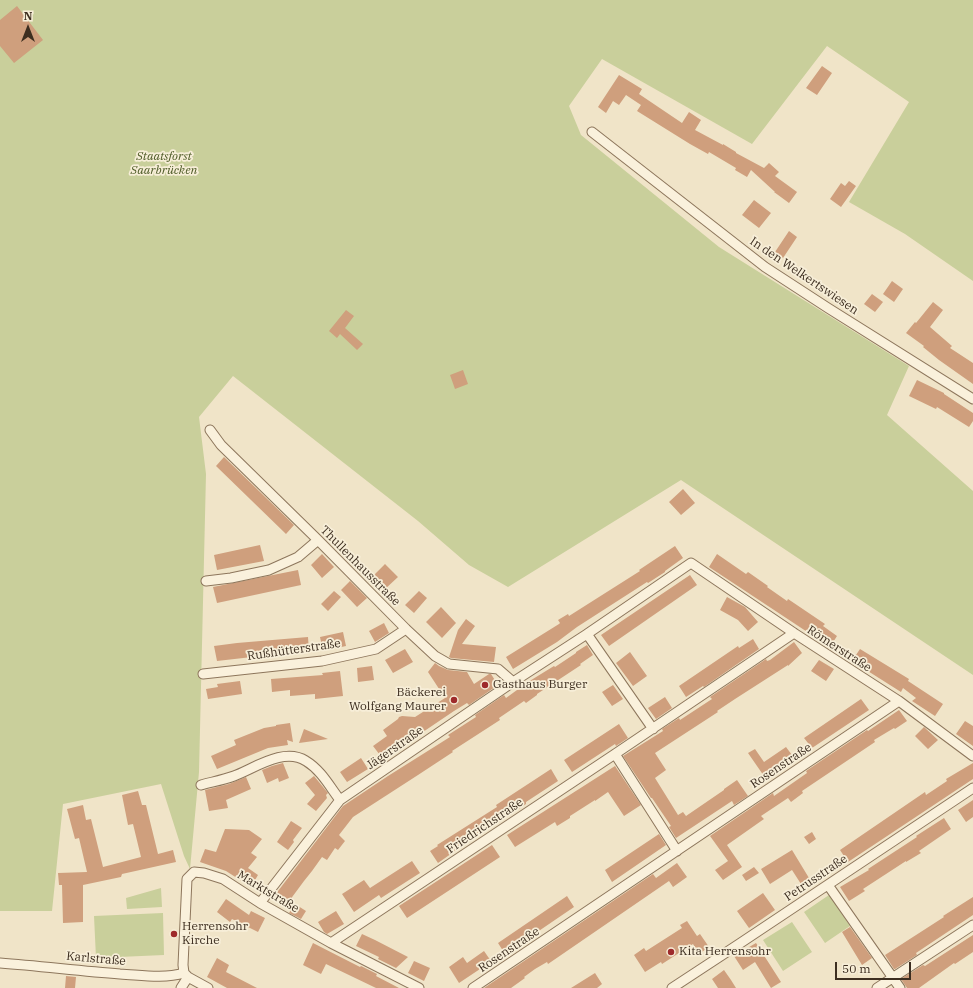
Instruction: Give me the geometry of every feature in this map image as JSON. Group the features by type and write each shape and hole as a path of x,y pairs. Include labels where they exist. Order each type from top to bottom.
{"street":[{"name":"In den Welkertswiesen","path":"592,132 765,267 973,400"},
{"name":"Thullenhausstraße","path":"210,430 221,445 434,656 448,664 498,669 512,682"},
{"path":"206,581 231,578 269,570 298,557 318,540"},
{"name":"Römerstraße","path":"691,563 899,702 973,756"},
{"name":"Jägerstraße","path":"260,903 340,800 512,682 588,634 691,563"},
{"name":"Rußhütterstraße","path":"203,674 322,661 376,649 406,629"},
{"name":"Friedrichstraße","path":"331,943 653,729 794,633"},
{"path":"588,634 653,729"},
{"name":"Rosenstraße","path":"473,988 899,702"},
{"path":"615,754 677,851"},
{"path":"201,785 233,776 272,759 296,757 306,761 318,770 340,800"},
{"name":"Petrusstraße","path":"672,988 973,788"},
{"name":"Marktstraße","path":"186,975 182,965 187,880 194,872 204,873 222,879 260,903 331,943 419,988"},
{"path":"828,885 900,988"},
{"path":"877,988 973,925"},
{"name":"Karlstraße","path":"0,963 160,976 186,975"},
{"path":"181,988 186,975 208,988"}],"green space":[{"name":"Staatsforst Saarbrücken","path":"0,0 973,0 973,281 905,234 849,202 909,102 827,46 752,144 602,59 569,106 581,135 719,247 909,366 887,415 973,491 973,675 681,480 508,587 469,565 418,521 233,376 199,417 206,474 199,772 190,869 184,856 161,784 63,804 52,911 0,911"},
{"path":"161,888 162,907 127,909 126,898"},
{"path":"829,895 850,926 825,943 804,912"},
{"path":"163,913 164,955 96,958 94,916"},
{"path":"792,922 812,952 783,971 763,940"}],"building":[{"path":"17,6 43,40 14,63 0,46 0,20"},
{"path":"822,66 832,73 817,95 806,88"},
{"path":"619,75 642,89 639,94 682,123 689,112 701,120 695,130 723,144 764,168 769,163 779,172 775,176 797,192 789,203 774,192 751,170 747,177 735,170 736,168 709,152 708,154 690,144 637,111 641,105 626,95 619,105 613,101 606,113 598,107"},
{"path":"849,181 856,186 841,207 830,199 841,183 845,186"},
{"path":"754,200 771,213 759,228 742,215"},
{"path":"789,231 797,237 783,258 775,252"},
{"path":"892,281 903,289 894,302 883,294"},
{"path":"872,294 883,302 875,312 864,304"},
{"path":"933,302 943,310 930,327 952,346 950,348 973,363 973,384 939,360 923,347 924,346 906,333"},
{"path":"346,310 354,316 345,328 363,344 357,350 340,334 337,338 329,331"},
{"path":"463,370 468,384 455,389 450,375"},
{"path":"917,380 944,393 973,413 973,421 969,427 937,407 936,409 909,396"},
{"path":"224,457 294,525 286,534 216,466"},
{"path":"683,489 695,503 681,515 669,502"},
{"path":"260,545 264,561 217,570 214,555"},
{"path":"675,546 683,558 665,572 648,583 647,582 577,627 557,642 513,669 506,657 559,624 560,623 558,620 568,614 569,616 640,571 639,570"},
{"path":"322,554 334,567 322,578 311,565"},
{"path":"717,554 746,574 748,572 787,601 788,599 825,624 823,626 837,636 830,647 709,567"},
{"path":"385,564 398,577 384,590 372,577"},
{"path":"298,570 301,585 217,603 213,587"},
{"path":"690,575 697,585 609,646 601,635"},
{"path":"350,581 367,598 357,607 341,590"},
{"path":"334,591 341,597 328,611 321,604"},
{"path":"419,591 427,598 414,613 405,605"},
{"path":"727,597 745,607 758,622 748,631 738,620 720,610"},
{"path":"441,607 456,623 442,638 426,622"},
{"path":"466,619 475,626 462,644 496,647 494,662 449,657 458,630"},
{"path":"384,623 389,633 375,642 369,631"},
{"path":"343,632 346,646 323,651 320,637"},
{"path":"308,637 309,652 217,661 214,646 237,643"},
{"path":"753,639 759,649 704,687 703,686 686,697 679,686 738,646 739,648"},
{"path":"794,642 802,653 788,666 735,699 717,711 718,712 655,753 666,770 655,778 678,815 683,812 686,816 737,780 748,796 734,805 732,801 676,838 669,827 671,826 623,756 663,731 662,729 679,718 680,720 712,699 710,697 766,659 767,661 770,660"},
{"path":"587,645 593,655 580,664 581,665 526,703 524,701 499,718 500,720 452,751 453,752 353,817 339,835 345,841 338,850 335,848 327,860 322,857 287,904 275,895 343,806 450,737 448,735 476,717 475,715 504,695 506,698 528,682 554,666 555,667"},
{"path":"405,649 413,662 393,673 385,660"},
{"path":"860,649 909,679 908,681 943,704 935,716 912,701 916,698 903,688 901,692 852,661"},
{"path":"630,652 647,676 633,686 616,663"},
{"path":"819,660 834,669 826,681 811,671"},
{"path":"435,663 448,670 467,672 474,684 491,674 498,685 469,705 467,703 454,711 383,759 373,746 387,736 383,730 399,717 415,717 445,698 428,672"},
{"path":"372,666 374,680 358,682 357,668"},
{"path":"340,671 343,696 315,699 315,694 290,696 290,690 272,692 271,679 323,675 322,673"},
{"path":"240,681 242,694 208,699 206,689 218,687 217,684"},
{"path":"613,685 623,699 612,706 602,692"},
{"path":"665,697 672,708 656,719 648,708"},
{"path":"861,699 869,710 812,748 804,738"},
{"path":"899,710 907,721 874,740 875,742 802,791 803,793 791,802 788,798 761,816 764,819 727,845 742,867 723,880 715,870 728,861 710,836 773,793 774,796 807,773 806,771"},
{"path":"965,721 973,726 973,746 956,734"},
{"path":"290,723 293,742 287,740 288,745 268,748 217,769 211,756 236,745 234,740 264,728"},
{"path":"619,724 628,738 616,746 615,744 572,772 564,760"},
{"path":"924,727 938,740 928,749 915,736"},
{"path":"304,729 328,739 299,743"},
{"path":"786,747 795,759 766,779 748,753 755,749 764,762"},
{"path":"361,758 368,769 347,782 340,772"},
{"path":"283,763 289,778 279,782 278,778 267,783 262,770"},
{"path":"973,763 973,779 848,862 840,850 925,792 926,795 947,781 946,779"},
{"path":"615,766 641,805 624,816 608,792 557,826 555,822 515,847 507,835"},
{"path":"551,769 558,781 438,863 430,851 438,846 437,845 497,807 496,805"},
{"path":"314,776 328,793 326,795 327,798 316,811 307,804 315,795 305,783"},
{"path":"246,777 251,789 226,800 228,808 209,811 205,790 229,784"},
{"path":"138,791 142,805 146,805 158,854 173,850 176,862 122,874 121,877 83,885 83,922 63,923 62,885 59,885 58,873 87,872 79,838 75,839 67,809 83,805 86,820 91,819 103,867 141,857 133,824 128,825 122,795"},
{"path":"973,800 973,817 966,822 958,810"},
{"path":"944,818 951,829 919,851 921,853 863,889 865,891 849,901 840,887 869,870 868,869"},
{"path":"291,821 302,828 288,850 277,842"},
{"path":"225,829 249,830 262,839 251,853 257,857 248,868 258,875 251,887 226,871 200,862 205,849 216,852"},
{"path":"812,832 816,839 809,844 804,837"},
{"path":"659,834 666,845 612,882 605,870"},
{"path":"492,845 500,857 407,918 399,906"},
{"path":"792,850 809,878 801,884 792,870 770,884 761,869"},
{"path":"412,861 420,873 381,898 379,895 354,912 342,894 364,880 370,888"},
{"path":"677,863 687,877 673,887 669,881 548,964 547,962 535,969 511,988 484,988 653,874 656,878"},
{"path":"754,867 759,873 746,881 742,875"},
{"path":"763,893 775,910 749,928 737,911"},
{"path":"567,896 574,907 505,954 498,943"},
{"path":"973,897 973,915 916,953 917,955 894,969 885,955"},
{"path":"226,899 249,915 251,911 265,918 258,932 232,919 230,922 217,912"},
{"path":"295,904 306,911 301,919 289,913"},
{"path":"336,911 344,924 327,934 318,922"},
{"path":"687,921 697,936 700,934 709,947 699,954 693,944 662,964 661,962 645,972 634,955 644,948 646,951 682,928 680,925"},
{"path":"850,927 872,958 862,965 842,932"},
{"path":"362,934 408,957 396,968 378,959 379,957 356,946"},
{"path":"973,935 973,952 955,964 954,963 919,988 907,988 901,979 923,965 925,966"},
{"path":"313,943 377,974 376,976 399,988 376,988 326,964 321,974 303,965"},
{"path":"756,943 781,982 771,988 755,962 743,970 734,956"},
{"path":"484,951 493,964 481,971 480,969 459,983 449,967 463,957 467,963"},
{"path":"217,958 229,965 226,972 257,988 227,988 207,977"},
{"path":"414,961 430,968 424,981 408,973"},
{"path":"724,970 736,988 718,988 712,979"},
{"path":"595,973 602,984 597,988 571,988"},
{"path":"66,976 76,977 75,988 65,988"}],"place":[{"name":"Gasthaus Burger","path":"485,685"},
{"name":"Bäckerei Wolfgang Maurer","path":"454,700"},
{"name":"Herrensohr Kirche","path":"174,934"},
{"name":"Kita Herrensohr","path":"671,952"}]}
